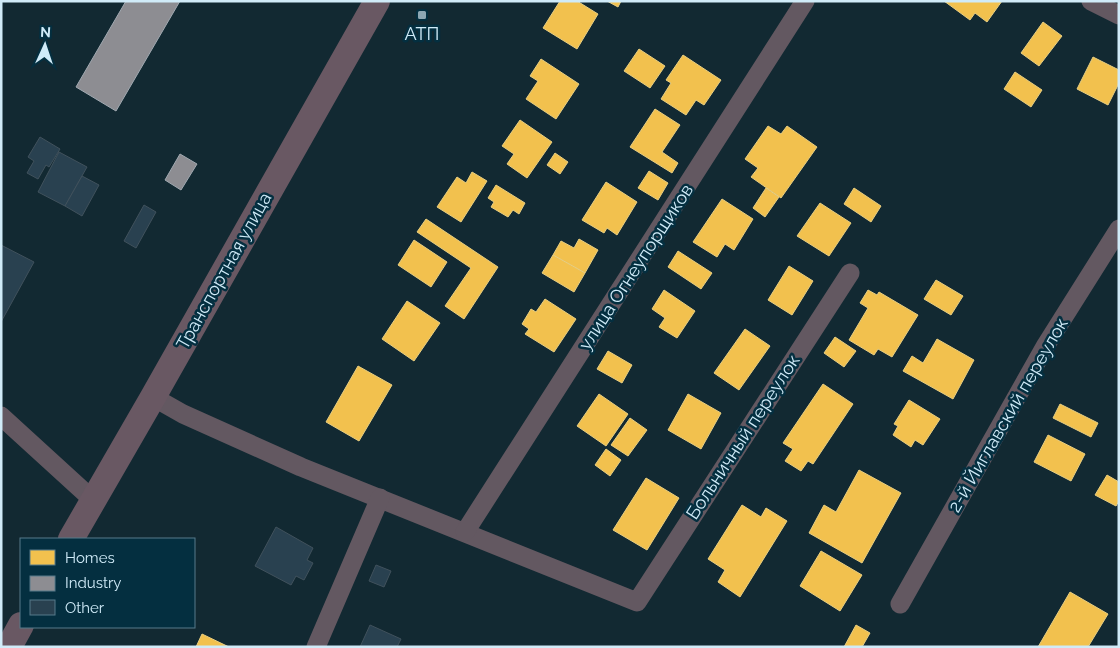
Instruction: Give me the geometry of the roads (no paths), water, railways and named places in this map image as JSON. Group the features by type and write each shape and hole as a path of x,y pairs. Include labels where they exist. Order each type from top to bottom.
{"main road":[{"name":"Транспортная улица","path":"71,538 153,397 377,1"},
{"path":"9,647 20,627"}],"street":[{"name":"улица Огнеупорщиков","path":"465,532 806,1"},
{"path":"1092,1 1119,15"},
{"name":"2-й Йиглавский переулок","path":"900,604 1046,345 1119,229"},
{"name":"Больничный переулок","path":"465,532 637,602 850,273"},
{"path":"153,397 183,414 301,467 465,532"},
{"path":"1,416 93,500"},
{"path":"316,647 380,498"}],"place":[{"name":"АТП","path":"422,15"}]}
